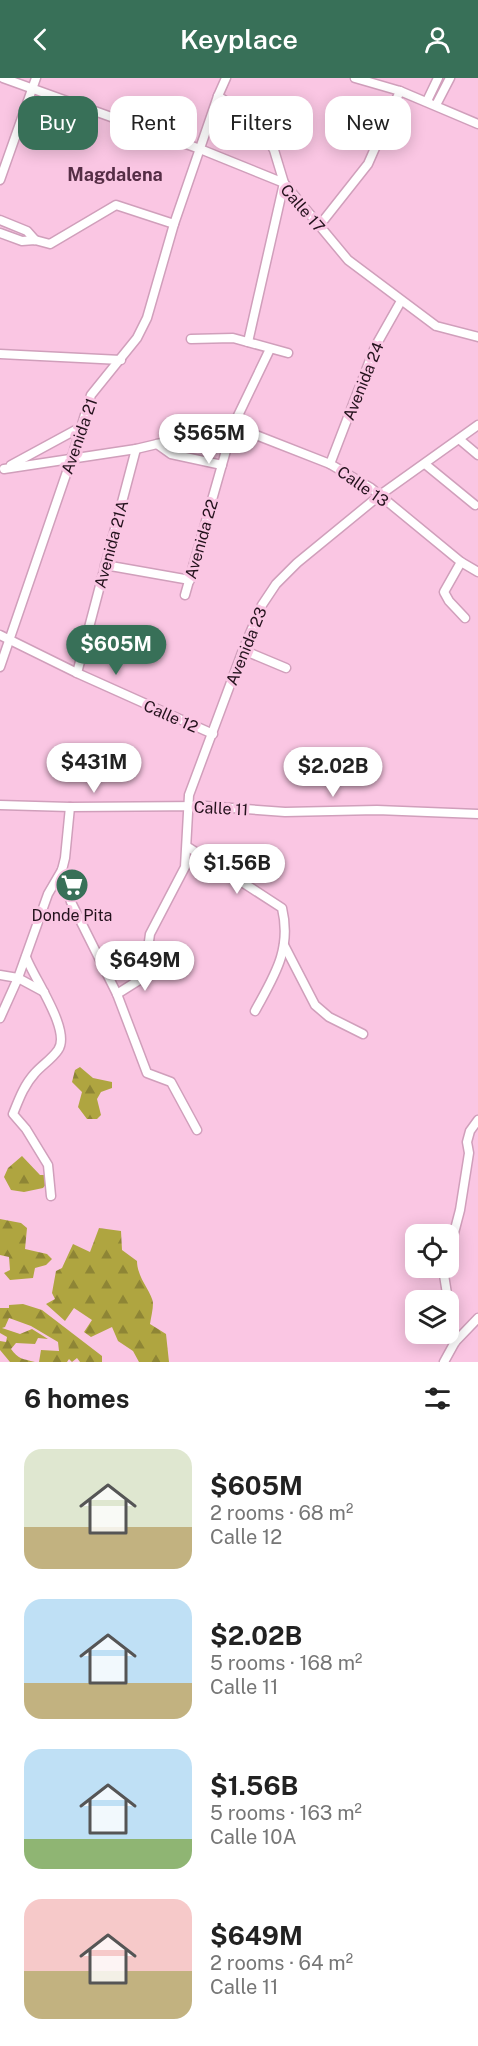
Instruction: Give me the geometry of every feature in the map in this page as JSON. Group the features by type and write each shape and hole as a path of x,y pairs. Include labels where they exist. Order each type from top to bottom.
{"street":[{"name":"Calle 17","path":"3,78 200,149 284,183 348,260 436,326 478,338"},
{"path":"0,180 36,78"},
{"path":"218,96 226,78"},
{"path":"355,78 400,91 478,124"},
{"path":"426,101 438,78"},
{"path":"436,105 450,78"},
{"path":"320,226 368,164 400,91"},
{"path":"200,149 209,122"},
{"name":"Avenida 21","path":"0,667 72,458 91,395 137,338 147,318 174,224 200,149"},
{"path":"248,342 284,183 274,150"},
{"path":"0,233 22,241 35,240 50,244 116,205 174,224"},
{"path":"0,220 27,231 35,240"},
{"name":"Avenida 24","path":"330,464 375,347 401,301"},
{"path":"191,339 233,338 288,353"},
{"name":"Avenida 22","path":"185,595 233,426 270,349"},
{"path":"0,354 121,360"},
{"name":"Avenida 23","path":"188,806 189,795 243,650 262,605 276,584 297,563 380,495 478,425"},
{"path":"2,470 136,449 233,426"},
{"name":"Calle 13","path":"233,426 330,464 380,495 461,562 478,572"},
{"path":"2,470 81,427"},
{"path":"459,439 478,455"},
{"path":"157,444 171,453 222,465"},
{"name":"Avenida 21A","path":"77,673 136,449"},
{"path":"425,464 475,505"},
{"path":"461,562 444,592 465,618"},
{"path":"105,565 190,580"},
{"name":"Calle 12","path":"0,635 213,735"},
{"path":"243,650 286,668"},
{"name":"Calle 11","path":"0,805 188,806 285,812 377,810 478,814"},
{"path":"117,994 144,977 150,934 185,867 188,847 188,806"},
{"path":"0,1018 18,978 48,894 62,870 70,807"},
{"path":"188,847 282,908 286,924 280,965 255,1011"},
{"path":"62,870 71,902 117,994 147,1073 171,1082 197,1131"},
{"path":"284,945 315,1005 329,1017 363,1034"},
{"path":"26,957 59,1021 61,1044 59,1050 35,1072 23,1089 13,1114 26,1129 48,1165 51,1196"},
{"path":"0,975 18,978 44,993"},
{"path":"456,1224 469,1153 467,1142 470,1131 478,1120"},
{"path":"459,1338 478,1318"},
{"path":"444,1362 454,1344"}],"green space":[{"path":"80,1067 93,1078 112,1082 112,1088 101,1092 97,1099 101,1115 97,1119 87,1119 78,1107 82,1092 72,1082 75,1070"},
{"path":"22,1156 40,1175 45,1175 47,1183 43,1188 24,1192 11,1190 4,1177 8,1168"},
{"path":"0,1219 21,1223 27,1228 25,1249 47,1254 52,1259 46,1265 35,1268 33,1278 10,1280 4,1273 10,1270 9,1257 0,1255"},
{"path":"99,1228 121,1231 122,1250 137,1261 139,1273 153,1303 150,1324 166,1334 169,1362 139,1362 133,1351 118,1341 112,1327 91,1337 84,1332 92,1320 74,1308 65,1321 46,1304 55,1299 52,1293 56,1271 62,1268 73,1244 90,1252"},
{"path":"23,1304 42,1310 102,1356 102,1362 80,1362 77,1358 72,1362 69,1359 67,1362 39,1362 41,1350 59,1351 58,1342 31,1326 9,1318 5,1327 2,1328 20,1334 32,1329 48,1339 38,1338 35,1344 16,1343 11,1349 16,1355 35,1362 10,1362 0,1350 0,1341 6,1342 7,1337 0,1333 0,1308"}],"place":[{"name":"Donde Pita","path":"72,885"}],"district":[{"name":"Magdalena","path":"115,175"}]}
